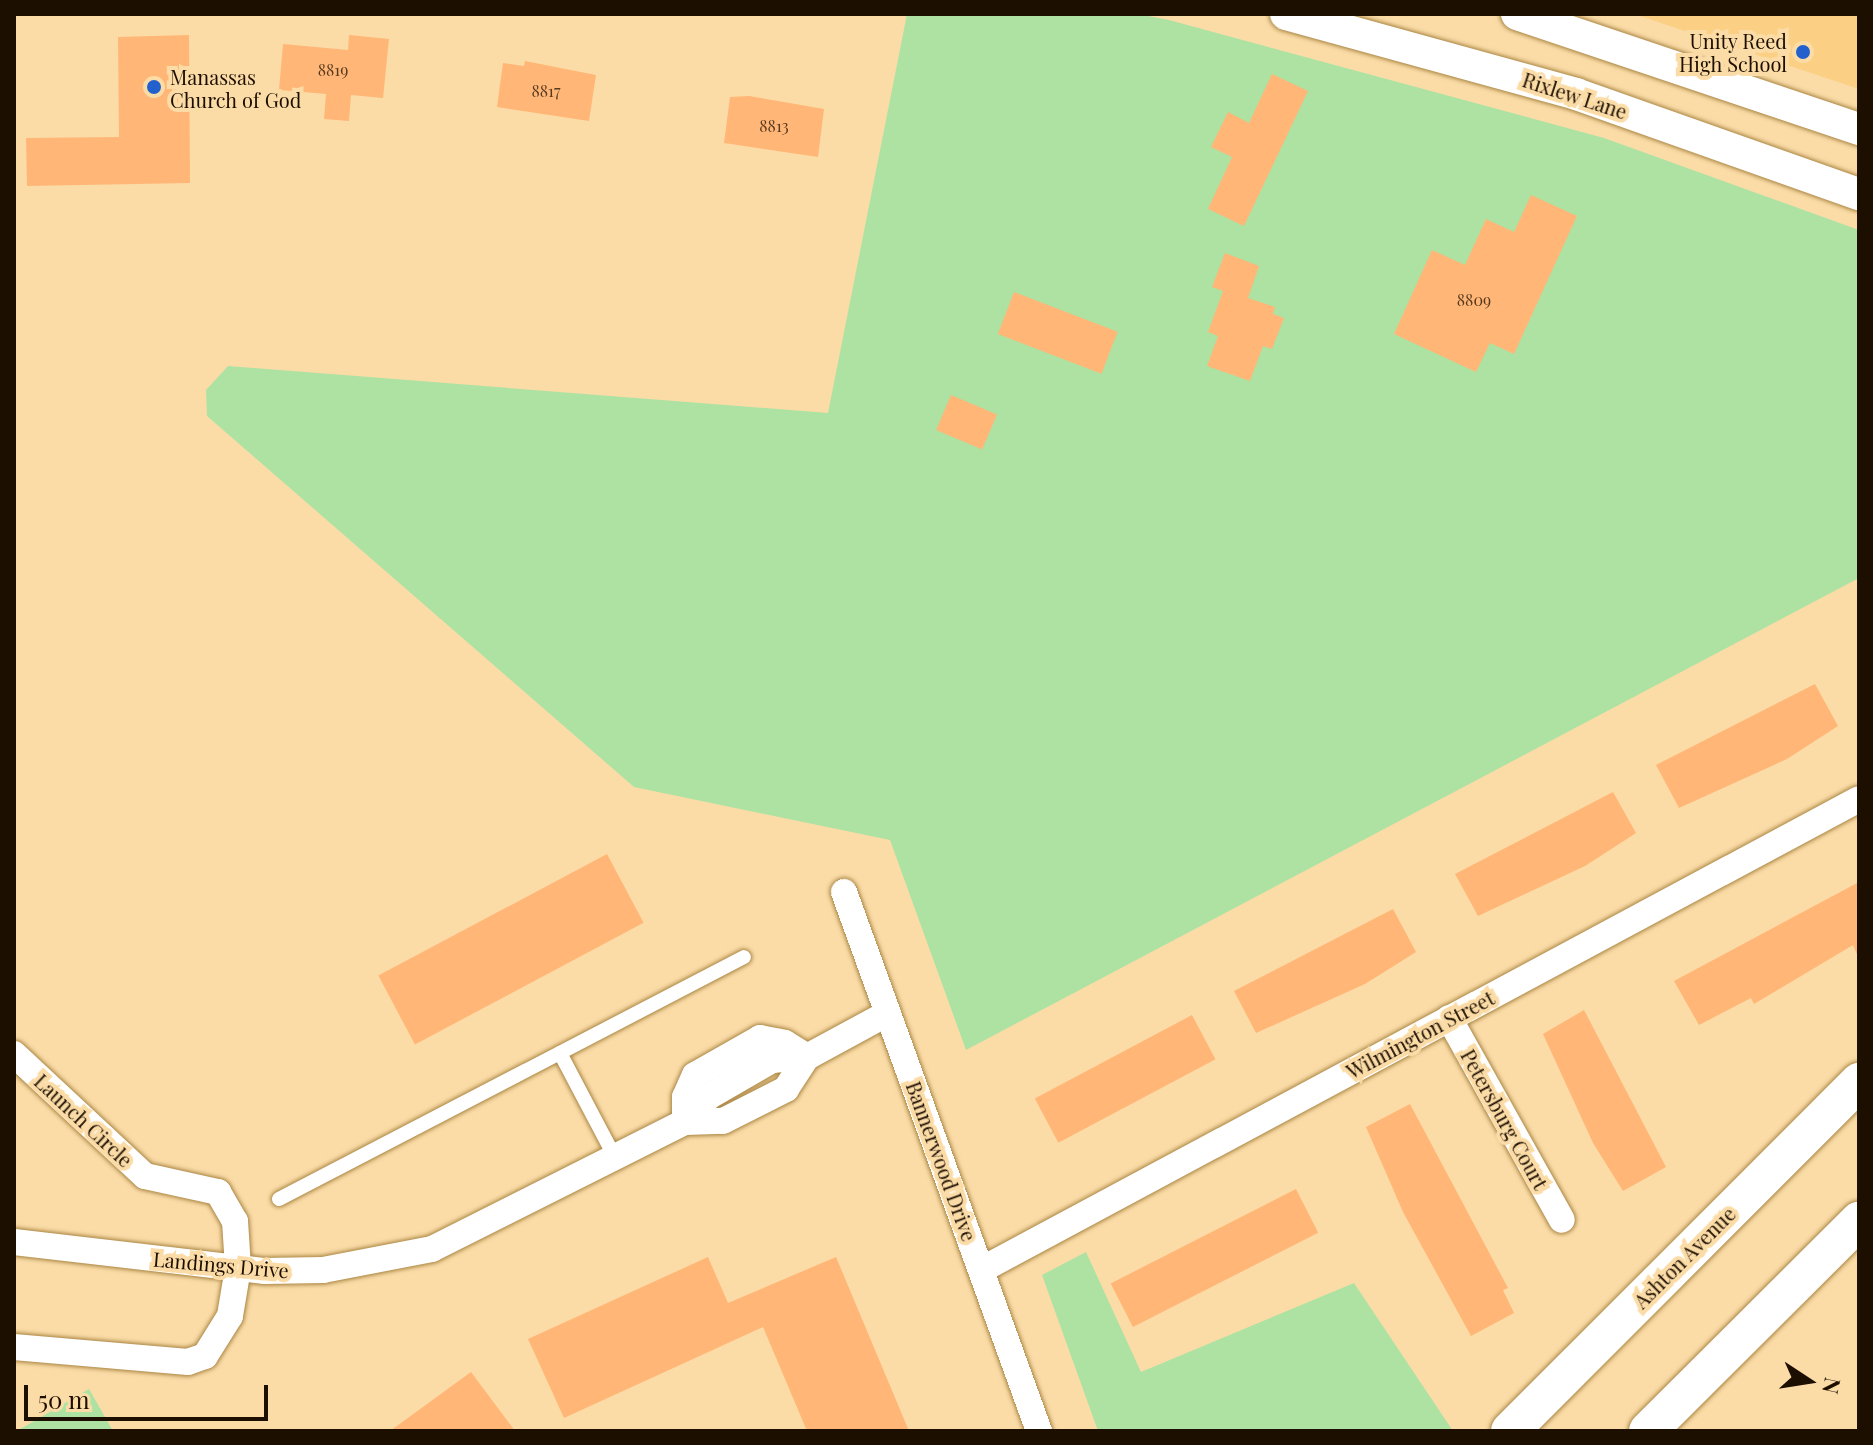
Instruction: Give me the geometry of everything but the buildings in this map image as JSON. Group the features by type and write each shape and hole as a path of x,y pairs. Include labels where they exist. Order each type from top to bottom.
{"main road":[{"name":"Ashton Avenue","path":"1510,1431 1859,1082"},
{"path":"1648,1431 1859,1221"}],"street":[{"name":"Rixlew Lane","path":"1286,14 1576,94 1859,194"},
{"path":"1517,14 1859,129"},
{"name":"Wilmington Street","path":"981,1270 1859,799"},
{"name":"Bannerwood Drive","path":"844,892 1039,1431"},
{"name":"Landings Drive","path":"14,1242 238,1268 323,1270 432,1249 685,1122 723,1121 786,1089 807,1057 888,1013"},
{"name":"Petersburg Court","path":"1449,1018 1562,1220"},
{"path":"685,1122 685,1097 695,1075 760,1038 785,1043 807,1057"},
{"name":"Launch Circle","path":"14,1054 145,1176 218,1192 235,1221 238,1268 230,1316 205,1356 188,1362 14,1347"}],"lane":[{"path":"279,1199 744,957"},
{"path":"560,1053 616,1159"}],"shaded area":[{"name":"Unity Reed High School","path":"1634,14 1859,14 1859,89"}],"green space":[{"path":"907,14 1138,14 1169,20 1604,138 1859,230 1859,578 966,1050 890,840 634,787 207,416 206,390 228,366 828,413"},
{"path":"1086,1252 1141,1372 1354,1283 1453,1431 1098,1431 1042,1275"},
{"path":"89,1389 113,1431 17,1431"}],"place":[{"name":"Unity Reed High School","path":"1803,52"},
{"name":"Manassas Church of God","path":"154,87"}]}
